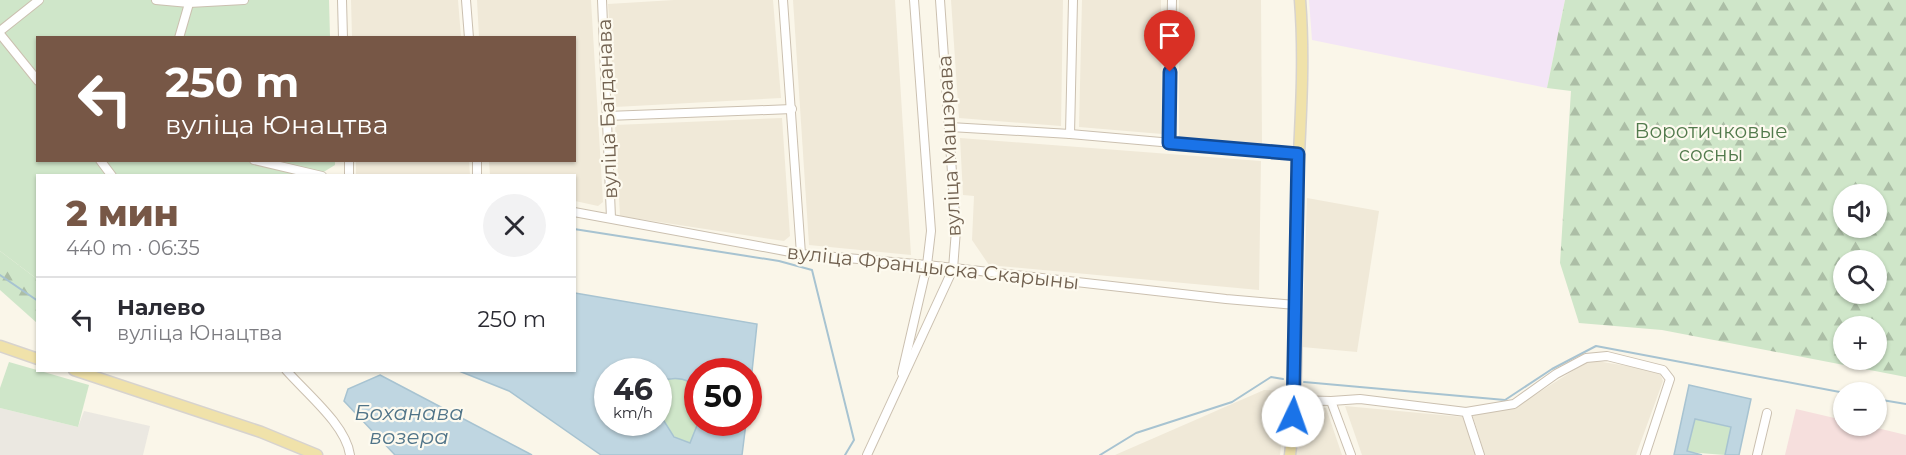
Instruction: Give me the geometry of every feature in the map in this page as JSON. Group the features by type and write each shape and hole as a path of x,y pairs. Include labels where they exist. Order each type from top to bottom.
{"main road":[{"path":"1290,455 1294,400 1298,154 1302,70 1300,0"},
{"path":"0,346 36,358"},
{"path":"80,372 261,432 317,455"}],"street":[{"path":"36,78 0,33 39,0"},
{"path":"156,0 244,0"},
{"path":"342,0 343,36"},
{"path":"466,0 469,36"},
{"name":"вуліца Багданава","path":"602,0 611,218"},
{"path":"783,0 801,254"},
{"name":"вуліца Машэрава","path":"898,389 927,265 930,231 914,0"},
{"name":"вуліца Машэрава","path":"867,455 953,269 956,230 940,0"},
{"path":"1070,134 1073,0"},
{"path":"1169,143 1172,0"},
{"path":"180,36 189,1"},
{"path":"608,116 792,109"},
{"path":"950,127 1070,134 1298,154"},
{"path":"262,162 314,174"},
{"name":"вуліца Францыска Скарыны","path":"576,212 801,254 927,265 1295,305"},
{"path":"1294,400 1360,399 1466,412 1514,404 1556,374 1586,358 1607,356 1663,370 1670,379 1645,455"},
{"path":"288,372 341,430 348,444 350,455"},
{"path":"1331,401 1351,455"},
{"path":"1466,412 1480,455"},
{"path":"1757,455 1767,413"}],"shaded area":[{"path":"351,0 458,0 461,36 352,36"},
{"path":"477,0 591,0 603,202 598,206 576,201 576,174 490,174 489,162 576,162 576,36 479,36"},
{"path":"674,0 773,0 781,98 615,107 608,4"},
{"path":"793,0 895,0 911,255 809,245"},
{"path":"951,0 1063,0 1061,126 959,118"},
{"path":"1082,0 1161,0 1162,134 1079,127"},
{"path":"1179,0 1261,0 1262,144 1179,137"},
{"path":"1309,0 1565,0 1547,88 1312,40"},
{"path":"782,118 790,236 784,241 620,216 615,125"},
{"path":"960,138 1261,161 1259,290 989,265 972,240 974,196 963,195"},
{"path":"356,162 469,162 470,174 356,174"},
{"path":"1307,198 1379,211 1357,352 1302,347"},
{"path":"1590,360 1659,371 1663,381 1636,455 1485,455 1472,414 1514,408"},
{"path":"1264,390 1287,391 1280,455 1115,455"},
{"path":"1345,406 1463,417 1475,455 1362,455"},
{"path":"1302,407 1326,408 1342,455 1296,455"},
{"path":"0,408 78,427 84,411 150,426 143,455 0,455"},
{"path":"1796,409 1833,418 1833,436 1887,436 1887,430 1906,435 1906,455 1785,455"}],"green space":[{"path":"0,0 329,0 330,36 36,36 36,162 335,162 335,165 320,174 36,174 36,278 0,251"},
{"name":"Воротичковые сосны","path":"1565,0 1906,0 1906,377 1870,370 1887,370 1887,316 1833,316 1833,363 1662,330 1579,323 1560,263 1571,91 1547,88"},
{"path":"0,251 36,278 36,322 0,290"},
{"path":"9,362 36,370 36,372 44,372 89,385 78,427 0,408 0,388"},
{"path":"672,379 684,379 684,436 694,436 691,443 672,435"},
{"path":"1695,419 1731,427 1725,455 1687,452"}],"water":[{"name":"Боханава возера","path":"576,293 757,324 753,358 684,358 684,380 672,379 672,358 594,358 594,436 672,436 672,434 674,437 690,443 693,436 744,436 742,455 601,455 509,391 462,372 576,372"},
{"name":"Боханава возера","path":"380,375 532,455 395,455 344,401 348,389"},
{"path":"1689,385 1751,399 1739,455 1725,455 1731,427 1695,419 1687,451 1702,455 1674,455"}],"waterway":[{"path":"576,229 779,261 812,270 854,440 845,455"},
{"path":"0,275 36,300"},
{"path":"1304,382 1505,400 1552,369 1596,346 1833,391"},
{"path":"1100,455 1136,433 1232,402 1271,377 1283,379"},
{"path":"1887,401 1906,404"}],"route":[{"path":"1170,72 1169,143 1298,154 1293,416"}]}
